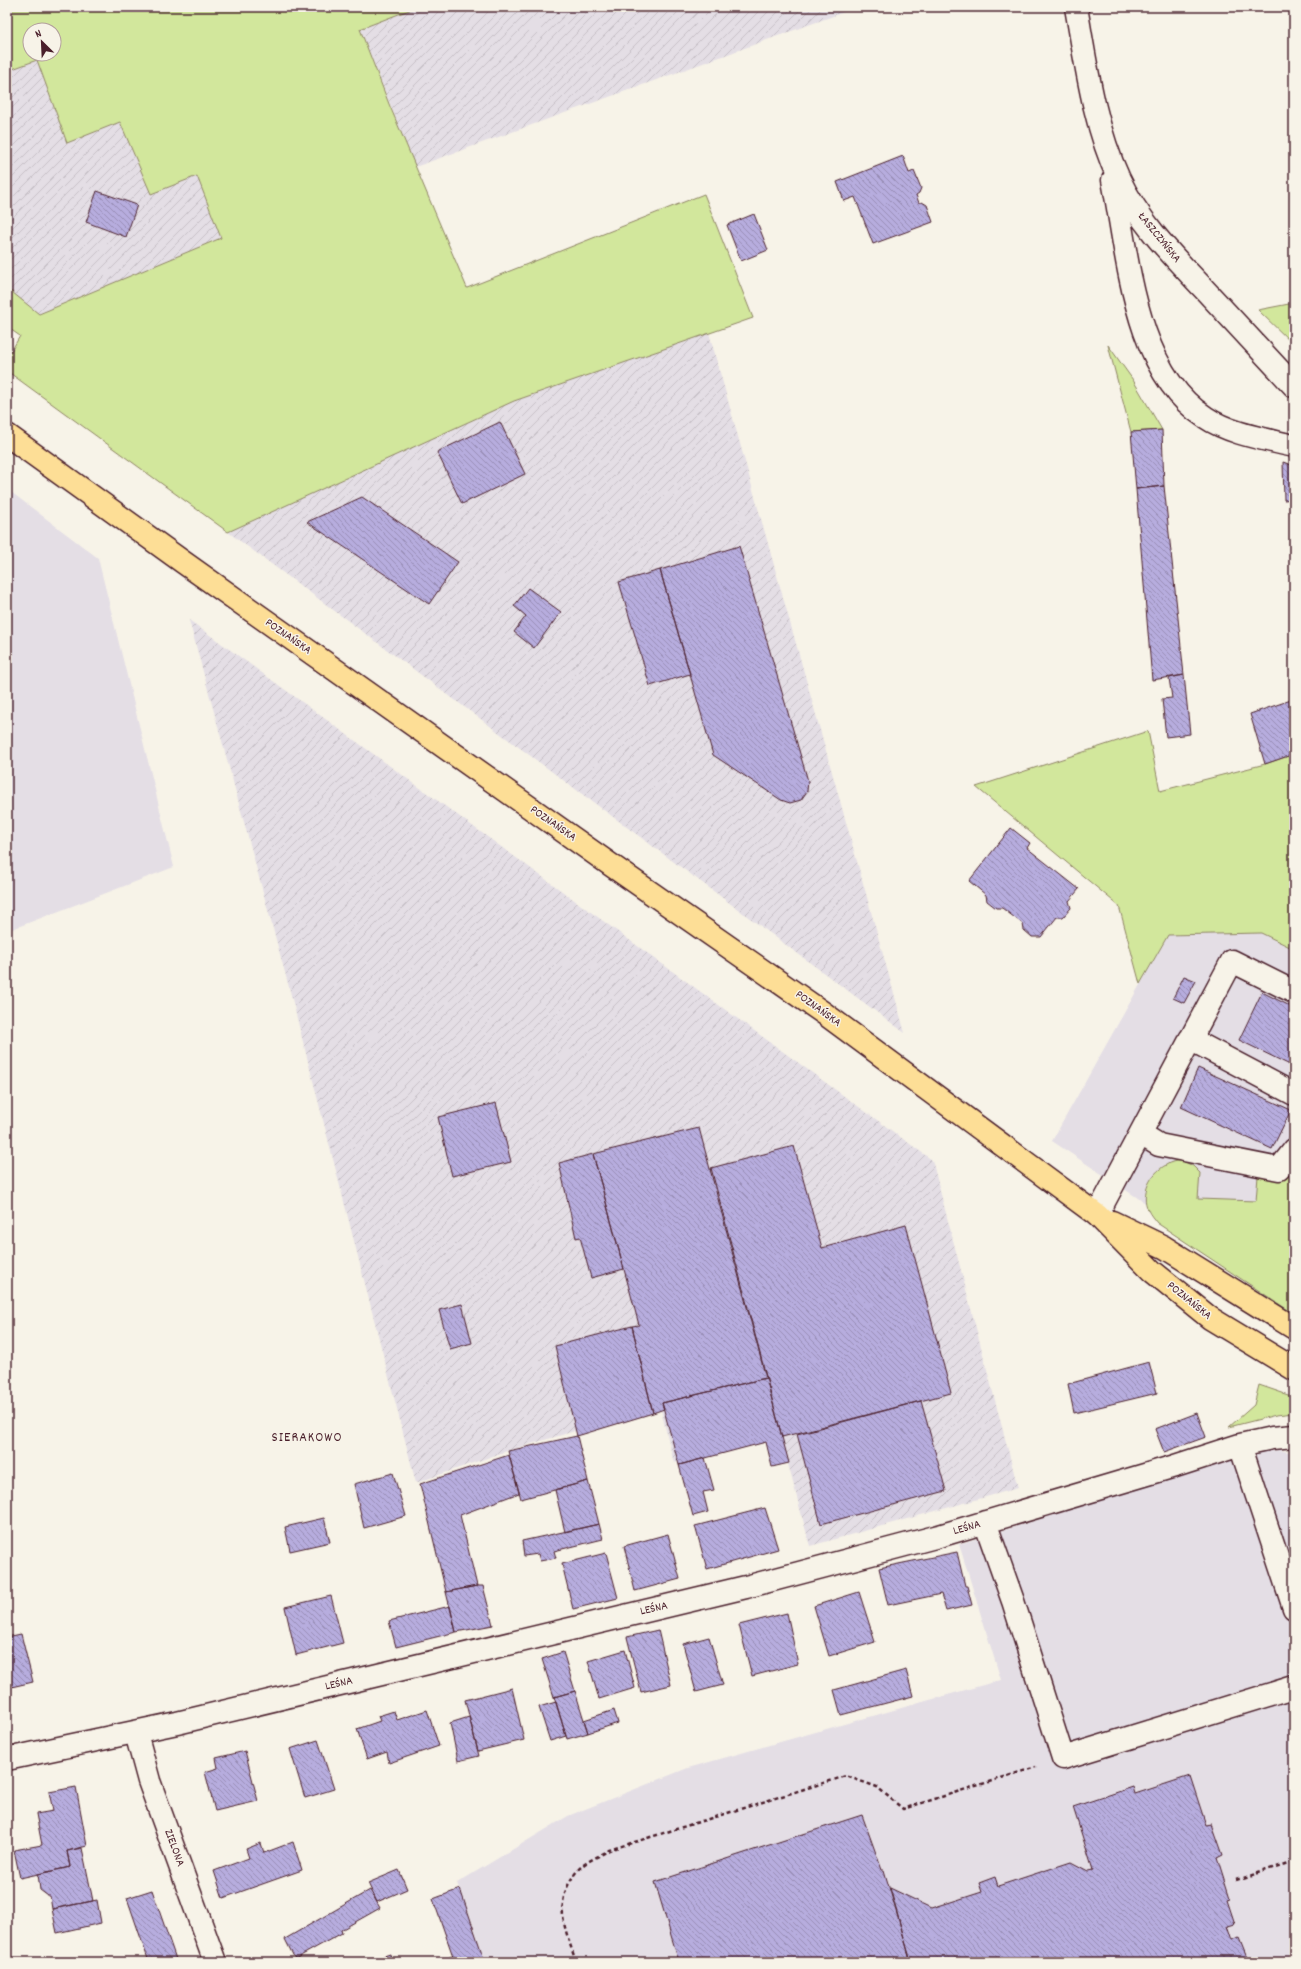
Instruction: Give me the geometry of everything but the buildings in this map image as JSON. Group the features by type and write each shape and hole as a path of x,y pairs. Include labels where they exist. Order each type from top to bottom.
{"main road":[{"name":"POZNAŃSKA","path":"7,435 189,566 825,1014 1097,1215 1152,1271 1210,1318 1294,1369"},
{"name":"POZNAŃSKA","path":"1097,1215 1164,1247 1294,1328"}],"street":[{"name":"ŁASZCZYŃSKA","path":"1076,7 1095,104 1106,145 1119,180 1149,228 1294,386"},
{"path":"1106,145 1132,285 1147,335 1162,371 1182,398 1205,417 1241,432 1294,446"},
{"path":"1097,1215 1142,1134 1190,1039 1232,961 1294,992"},
{"path":"1190,1039 1294,1094"},
{"path":"1142,1134 1159,1145 1279,1169 1294,1150"},
{"name":"LEŚNA","path":"7,1759 136,1733 746,1587 985,1522 1175,1466 1240,1445 1272,1438 1294,1436"},
{"path":"1240,1445 1294,1608"},
{"path":"985,1522 1014,1601 1063,1758 1294,1687"},
{"name":"ZIELONA","path":"136,1733 149,1781 215,1962"}],"path":[{"path":"576,1962 562,1917 564,1894 578,1870 609,1850 846,1776 876,1786 903,1809 1063,1758"},
{"path":"1236,1880 1294,1861"}],"shaded area":[{"path":"417,7 858,7 415,167 360,29"},
{"path":"32,62 38,62 67,143 120,122 151,194 197,176 221,238 7,327 7,71"},
{"path":"709,333 905,1033 228,532 514,401"},
{"path":"7,489 98,558 174,867 7,931"},
{"path":"189,620 932,1160 1018,1488 810,1546 780,1434 674,1463 660,1406 507,1451 416,1483 290,991"},
{"path":"1261,933 1294,949 1294,1215 1210,1246 1052,1141 1168,935"},
{"path":"1279,1450 1294,1453 1294,1962 485,1962 457,1883 568,1816 688,1768 1001,1680 959,1544 1256,1453"}],"green space":[{"path":"7,7 417,7 360,29 389,104 467,288 704,194 753,318 514,401 228,532 7,371 7,358 20,336 7,327 7,288 39,314 221,238 197,176 151,194 120,122 67,143 38,62 62,62 62,22 22,22 22,62 32,62 7,71"},
{"path":"1294,303 1294,345 1258,310"},
{"path":"1108,345 1133,380 1162,430 1131,432"},
{"path":"1148,731 1160,791 1265,764 1294,754 1294,949 1261,933 1168,935 1140,984 1119,906 976,787"},
{"path":"1181,1160 1193,1166 1200,1173 1198,1199 1256,1201 1258,1176 1282,1176 1294,1164 1294,1314 1157,1223 1151,1215 1146,1204 1145,1197 1148,1184 1156,1173 1169,1163"},
{"path":"1259,1385 1294,1397 1294,1413 1276,1415 1229,1427 1254,1405"}],"district":[{"name":"SIERAKOWO","path":"307,1438"}]}
